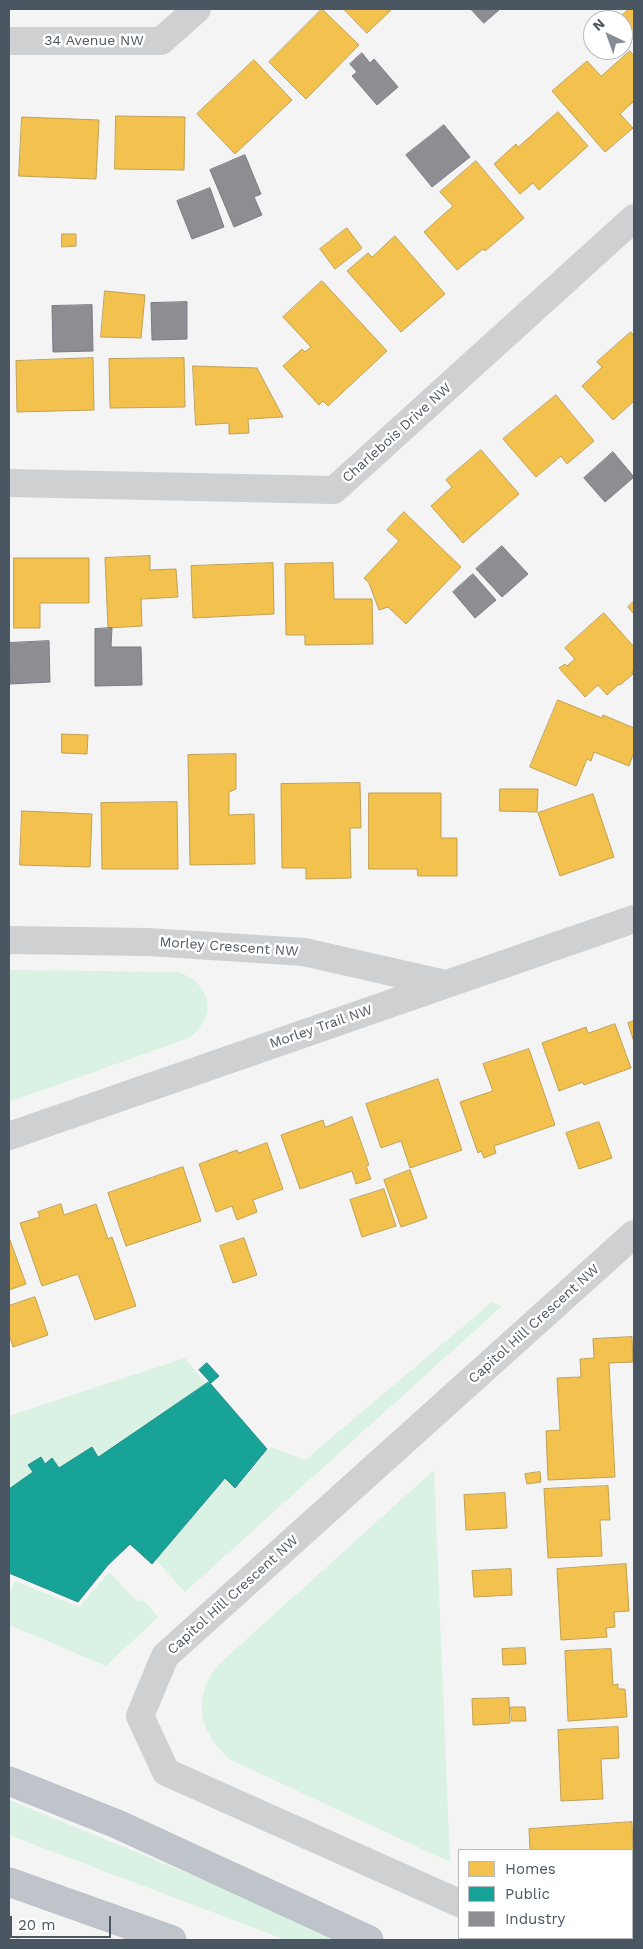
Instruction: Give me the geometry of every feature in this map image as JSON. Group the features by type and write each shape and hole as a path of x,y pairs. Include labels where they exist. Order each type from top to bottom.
{"highway":[{"path":"9,1781 117,1824 369,1940"},
{"path":"9,1882 172,1940"}],"street":[{"name":"34 Avenue NW","path":"9,41 161,41 197,9"},
{"name":"Charlebois Drive NW","path":"9,483 334,490 634,218"},
{"name":"Morley Trail NW","path":"9,1136 634,920"},
{"name":"Morley Crescent NW","path":"9,940 148,942 304,952 445,984"},
{"name":"Capitol Hill Crescent NW","path":"458,1903 166,1772 140,1716 165,1656 634,1234"}],"green space":[{"path":"9,970 179,972 199,985 207,1002 207,1011 198,1029 189,1038 9,1102"},
{"path":"492,1302 502,1306 185,1592 156,1560 225,1478 236,1488 271,1447 305,1460"},
{"path":"185,1358 206,1384 98,1457 59,1468 53,1459 45,1464 41,1457 29,1465 33,1472 9,1489 9,1416"},
{"path":"434,1470 450,1862 229,1759 209,1735 202,1716 203,1696 206,1685 218,1665"},
{"path":"109,1572 138,1602 142,1599 158,1617 106,1666 9,1625 9,1596 15,1581 79,1607"},
{"path":"9,1800 347,1940 286,1940 9,1835"}],"building: Homes":[{"path":"322,9 359,45 306,99 269,62"},
{"path":"344,9 392,9 367,33"},
{"path":"634,9 634,41 633,10 628,10"},
{"path":"633,55 634,56 634,101 620,114 633,128 605,152 552,91 587,61 601,76 620,60 633,60"},
{"path":"254,60 292,100 235,154 197,114"},
{"path":"558,112 588,146 539,190 533,183 520,194 494,164 516,144 518,147"},
{"path":"116,116 185,117 184,170 115,169"},
{"path":"22,117 99,120 96,179 19,176"},
{"path":"476,161 524,218 485,251 483,249 457,270 424,232 453,206 440,192"},
{"path":"347,228 362,248 335,269 320,249"},
{"path":"62,234 76,234 76,246 62,247"},
{"path":"395,236 445,294 401,332 347,271 368,253 372,257"},
{"path":"322,281 387,351 328,406 323,401 319,405 283,366 302,349 305,352 311,347 283,317"},
{"path":"105,291 145,295 141,338 101,337"},
{"path":"631,332 634,336 634,401 613,420 582,386 602,367 597,362"},
{"path":"93,358 94,410 17,412 16,361"},
{"path":"184,358 185,407 110,408 109,359"},
{"path":"193,366 257,368 283,417 248,419 249,433 229,434 229,423 196,425"},
{"path":"556,395 594,441 567,464 561,456 536,477 503,439"},
{"path":"481,450 519,494 463,543 431,506 452,487 446,480"},
{"path":"404,512 461,567 406,624 388,607 379,610 369,583 364,578 399,541 387,530"},
{"path":"150,556 150,570 176,569 178,597 141,599 142,626 108,628 105,558"},
{"path":"14,558 89,558 89,603 40,603 40,628 14,628"},
{"path":"273,563 274,614 193,618 191,566"},
{"path":"333,563 334,599 372,599 373,644 305,645 305,635 286,635 285,564"},
{"path":"634,601 634,614 628,607"},
{"path":"604,613 634,647 634,670 633,674 607,695 598,685 585,697 559,668 565,664 567,666 575,659 565,648"},
{"path":"558,700 602,718 603,715 634,728 634,752 629,766 594,752 591,761 587,759 576,786 530,767"},
{"path":"62,734 88,735 87,754 62,753"},
{"path":"236,754 236,789 229,792 229,815 254,814 255,864 190,865 188,755"},
{"path":"360,783 361,828 350,828 351,878 306,879 306,868 282,868 281,784"},
{"path":"500,789 538,789 537,812 500,811"},
{"path":"369,793 441,793 441,838 457,838 457,876 418,876 417,869 369,869"},
{"path":"593,794 614,857 560,876 538,813"},
{"path":"177,802 178,869 102,869 101,803"},
{"path":"22,811 92,814 90,867 20,865"},
{"path":"634,1021 634,1042 628,1023"},
{"path":"615,1024 631,1068 584,1085 583,1082 559,1091 542,1043 586,1027 588,1033"},
{"path":"529,1049 555,1125 494,1146 496,1153 484,1158 481,1151 478,1153 460,1102 493,1091 483,1064"},
{"path":"438,1079 462,1150 410,1168 401,1141 381,1148 366,1104"},
{"path":"352,1117 369,1165 366,1166 371,1179 356,1184 352,1171 300,1189 281,1135 323,1120 325,1127"},
{"path":"599,1122 612,1158 579,1169 566,1133"},
{"path":"267,1143 283,1189 253,1200 257,1212 237,1220 232,1206 216,1212 199,1164 237,1150 238,1153"},
{"path":"183,1167 201,1221 126,1246 108,1193"},
{"path":"410,1170 427,1218 401,1227 384,1180"},
{"path":"384,1189 396,1226 362,1237 350,1200"},
{"path":"61,1204 64,1215 96,1204 108,1239 112,1237 136,1306 95,1320 78,1274 42,1286 20,1223 40,1217 38,1212"},
{"path":"244,1238 257,1275 233,1283 220,1246"},
{"path":"9,1241 26,1284 9,1290"},
{"path":"35,1297 48,1335 13,1347 9,1334 9,1306"},
{"path":"632,1337 633,1362 609,1363 615,1477 548,1480 546,1431 560,1430 557,1378 581,1377 580,1359 594,1358 593,1339"},
{"path":"540,1472 541,1482 527,1484 525,1474"},
{"path":"608,1486 610,1520 600,1520 602,1556 548,1558 544,1489"},
{"path":"505,1493 507,1528 466,1530 464,1495"},
{"path":"626,1564 629,1611 614,1612 615,1627 606,1628 607,1637 561,1640 557,1569"},
{"path":"511,1569 512,1595 474,1597 472,1571"},
{"path":"525,1648 526,1664 503,1665 502,1649"},
{"path":"611,1649 613,1685 618,1684 618,1689 625,1689 627,1717 568,1721 565,1651"},
{"path":"509,1698 510,1723 473,1725 472,1699"},
{"path":"511,1707 525,1707 526,1721 512,1721"},
{"path":"618,1727 619,1758 601,1759 603,1799 561,1801 558,1730"},
{"path":"632,1822 633,1849 530,1849 529,1829"}],"building: Public":[{"path":"207,1363 219,1376 211,1383 199,1370"},
{"path":"209,1382 267,1449 235,1488 225,1478 152,1564 130,1544 108,1565 78,1602 9,1573 9,1489 33,1472 28,1465 41,1457 45,1464 52,1458 59,1468 92,1447 98,1457"}],"building: Industry":[{"path":"471,9 500,9 484,23"},
{"path":"362,53 370,63 374,59 398,87 377,105 352,76 357,72 350,64"},
{"path":"444,125 470,157 432,187 406,155"},
{"path":"245,155 261,194 254,197 262,215 234,227 210,170"},
{"path":"210,188 224,227 192,239 177,201"},
{"path":"187,302 187,339 152,340 151,303"},
{"path":"92,305 93,351 53,352 52,306"},
{"path":"613,452 634,477 605,502 584,478"},
{"path":"502,546 528,574 502,597 476,569"},
{"path":"473,574 496,600 475,618 453,592"},
{"path":"112,628 111,647 141,647 142,685 95,686 95,629"},
{"path":"49,641 50,682 10,684 9,643"}],"tram line":[{"path":"9,1935 22,1940"}]}
